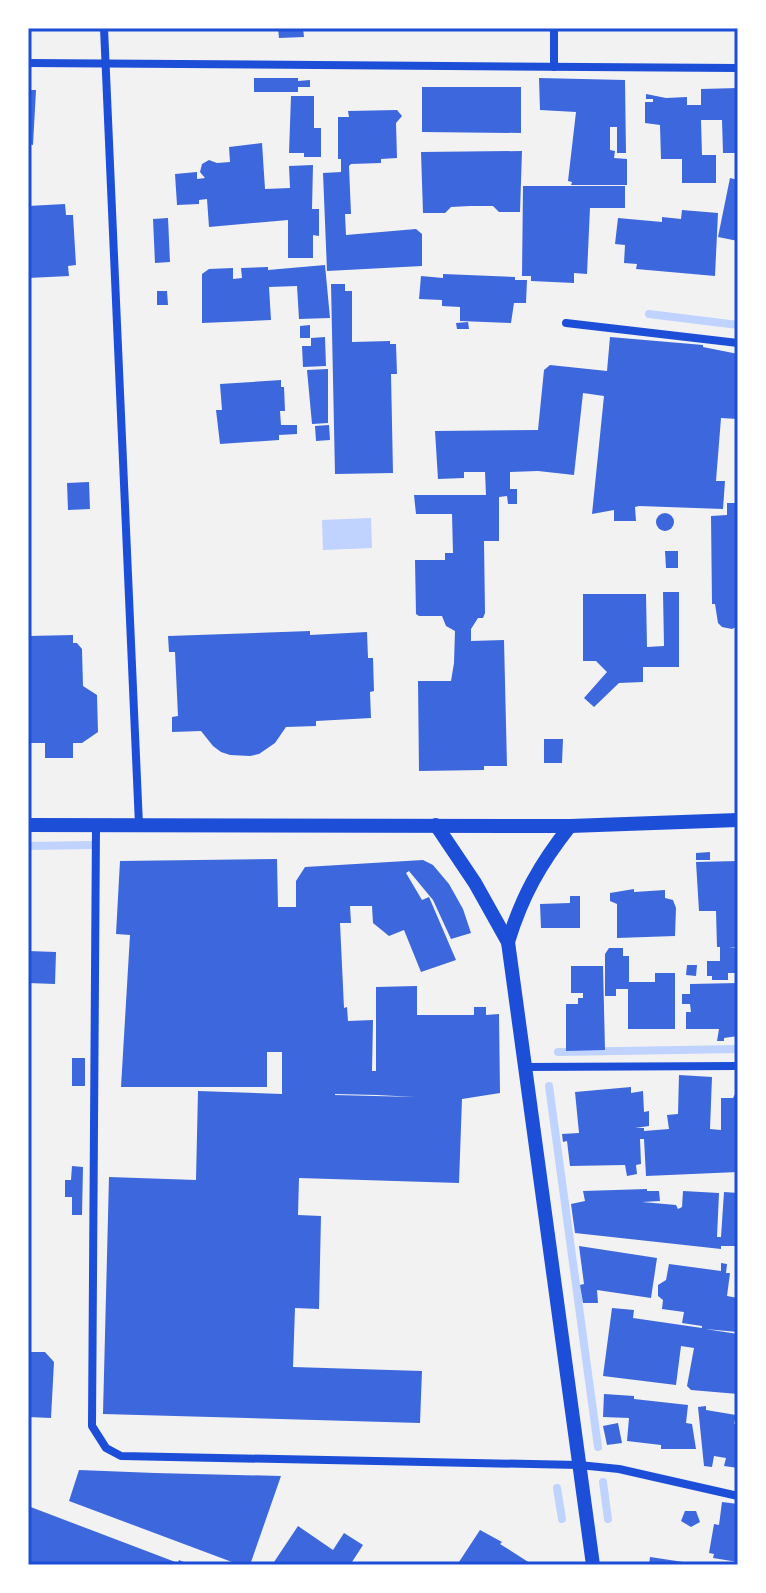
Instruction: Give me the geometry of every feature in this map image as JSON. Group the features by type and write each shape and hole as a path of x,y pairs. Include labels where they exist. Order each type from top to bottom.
{"street":[{"path":"104,28 139,825"},
{"path":"554,28 554,67"},
{"path":"28,63 106,66 738,68"},
{"path":"566,323 738,343"},
{"path":"28,825 570,826 738,820"},
{"path":"96,825 92,1426 106,1448 121,1456 579,1465 619,1469 738,1496"},
{"path":"436,825 475,883 508,942 593,1565"},
{"path":"508,942 520,903 542,862 570,826"},
{"path":"525,1067 738,1066"}],"water":[{"path":"371,518 372,548 323,550 322,520"}],"building":[{"path":"278,28 303,28 304,37 279,38"},
{"path":"254,78 298,78 298,81 310,80 310,87 298,87 298,92 254,92"},
{"path":"539,78 625,80 626,153 617,153 617,127 610,127 610,150 615,151 614,158 627,159 627,185 571,185 572,182 568,181 576,112 540,110"},
{"path":"422,87 521,87 521,133 422,132"},
{"path":"738,88 738,153 723,153 722,120 701,120 702,155 716,155 716,183 682,183 682,159 661,159 660,125 645,123 645,102 653,102 653,99 646,99 646,94 666,98 687,97 687,105 701,105 701,89"},
{"path":"28,90 36,90 33,145 28,144"},
{"path":"291,96 314,96 314,128 321,128 321,157 289,153"},
{"path":"397,110 402,116 396,123 397,158 349,166 351,214 345,214 346,235 416,229 422,234 422,266 327,271 323,173 341,172 338,117 349,117 348,111"},
{"path":"262,143 265,189 290,188 289,166 313,165 312,209 319,209 319,236 313,235 313,258 288,258 288,220 209,227 207,199 199,200 199,204 177,205 175,174 197,172 197,179 205,178 200,172 202,164 209,160 230,162 229,147"},
{"path":"522,151 520,212 499,212 493,206 470,206 451,207 445,213 423,213 421,152"},
{"path":"730,178 738,180 738,241 718,237"},
{"path":"523,186 625,186 625,208 590,208 587,274 574,273 574,283 531,281 531,276 522,276"},
{"path":"65,204 66,215 73,215 76,265 68,266 69,276 28,278 28,206"},
{"path":"682,210 718,213 715,276 636,269 637,264 624,263 625,245 615,244 618,218 662,222 662,217 681,219"},
{"path":"168,218 170,262 155,263 153,219"},
{"path":"325,265 330,318 299,319 297,286 269,287 271,320 202,323 202,274 209,269 233,268 233,279 242,278 241,268 268,267 268,270"},
{"path":"443,274 527,280 526,303 514,303 511,323 460,321 460,307 442,306 442,300 419,299 421,276 443,278"},
{"path":"331,284 345,284 345,291 352,291 352,342 390,341 390,344 396,344 397,374 391,374 393,473 335,474"},
{"path":"157,291 167,291 168,305 157,305"},
{"path":"468,322 469,329 457,329 456,323"},
{"path":"310,325 310,338 300,338 300,326"},
{"path":"325,337 326,366 303,367 302,346 311,346 311,338"},
{"path":"610,337 703,345 738,354 738,419 721,418 716,481 725,481 723,509 639,506 635,507 636,521 614,521 614,510 592,514 604,396 583,393 574,475 510,472 510,489 517,489 517,504 508,504 507,496 499,497 499,541 484,541 485,613 471,629 471,641 504,640 507,766 484,766 484,770 419,771 418,681 451,681 455,631 446,626 442,616 416,614 415,560 445,560 445,553 453,553 452,514 416,514 414,495 486,495 485,472 464,472 464,478 438,479 435,431 538,430 544,370 550,365 607,371"},
{"path":"328,369 328,423 312,424 307,370"},
{"path":"281,380 285,411 280,411 281,425 297,425 297,434 279,435 279,440 220,444 216,410 222,410 220,384"},
{"path":"329,425 330,440 316,441 315,426"},
{"path":"89,482 90,509 68,510 67,483"},
{"path":"727,503 738,503 738,626 732,629 718,623 715,604 712,604 711,516 727,515"},
{"path":"665,513 674,522 665,531 656,522"},
{"path":"665,551 678,551 678,568 666,568"},
{"path":"663,592 679,592 679,667 643,667 643,682 619,683 594,707 584,698 607,672 596,661 583,661 583,594 646,594 647,647 664,646"},
{"path":"310,631 310,635 367,632 368,658 373,658 371,718 316,721 316,726 286,727 275,743 250,756 221,752 201,731 172,732 172,717 178,716 175,652 169,652 168,636"},
{"path":"73,635 73,643 82,649 83,686 97,695 98,732 82,743 73,743 73,758 45,758 45,743 28,743 28,636"},
{"path":"544,739 563,739 562,763 544,763"},
{"path":"710,852 710,860 696,860 696,853"},
{"path":"277,859 278,907 296,907 296,881 305,867 423,860 433,865 449,884 463,909 471,933 451,939 433,900 409,871 406,873 422,900 429,897 456,960 421,972 404,930 389,936 373,923 372,906 350,906 351,923 340,923 344,1008 347,1007 348,1021 373,1020 372,1071 376,1071 376,987 417,986 417,1015 474,1015 474,1007 486,1007 486,1015 499,1014 500,1093 462,1099 459,1183 299,1178 298,1215 321,1216 319,1309 295,1308 293,1367 422,1371 420,1423 103,1414 109,1177 196,1180 198,1091 282,1094 282,1052 267,1052 267,1087 121,1087 130,935 116,934 120,861"},
{"path":"738,861 738,947 729,947 738,948 738,976 728,973 728,980 712,980 712,976 707,976 707,961 720,961 716,911 699,911 696,862"},
{"path":"634,889 634,892 665,890 665,898 673,900 676,908 675,936 617,938 617,904 610,901 610,893"},
{"path":"570,896 580,896 580,928 541,928 540,904 570,903"},
{"path":"609,948 623,948 623,956 629,956 629,982 655,982 655,973 675,973 675,1029 628,1029 628,989 616,989 616,996 605,996 605,954"},
{"path":"28,951 56,952 55,984 28,983"},
{"path":"687,965 697,965 696,976 686,975"},
{"path":"571,966 603,966 605,1050 566,1051 566,1004 578,1004 578,998 583,998 583,993 571,993"},
{"path":"738,983 738,1036 717,1041 719,1029 686,1029 686,1012 691,1012 690,1004 682,1004 682,994 690,994 690,984"},
{"path":"72,1058 85,1058 85,1086 72,1086"},
{"path":"679,1075 712,1077 710,1129 721,1130 721,1098 733,1098 738,1088 738,1172 646,1176 644,1139 640,1139 641,1164 636,1165 637,1174 627,1176 625,1165 570,1166 567,1141 563,1142 562,1134 579,1133 575,1092 631,1087 631,1093 643,1091 644,1112 649,1111 649,1126 635,1128 644,1128 644,1131 669,1129 667,1115 678,1114"},
{"path":"72,1166 83,1167 82,1215 72,1215 72,1197 65,1197 65,1180 71,1180"},
{"path":"583,1191 659,1191 660,1201 642,1202 676,1205 678,1209 682,1207 683,1191 719,1193 717,1237 721,1237 724,1192 738,1193 738,1246 721,1246 721,1249 575,1233 571,1204 585,1201"},
{"path":"579,1246 657,1258 651,1298 597,1290 598,1303 583,1303"},
{"path":"721,1263 727,1264 726,1273 730,1273 727,1296 738,1298 738,1332 705,1329 738,1334 738,1394 691,1390 687,1386 694,1348 681,1346 676,1385 603,1376 612,1308 634,1310 633,1318 702,1328 682,1323 684,1312 662,1309 663,1300 658,1296 658,1285 666,1280 669,1264 721,1271"},
{"path":"28,1352 45,1352 54,1362 51,1418 28,1417"},
{"path":"604,1394 688,1405 686,1423 692,1424 696,1449 661,1449 661,1445 627,1441 629,1418 603,1417"},
{"path":"706,1406 706,1410 736,1415 738,1468 724,1466 726,1458 714,1456 712,1467 704,1466 698,1407"},
{"path":"618,1423 622,1443 607,1445 603,1426"},
{"path":"79,1470 281,1476 250,1565 240,1565 69,1501"},
{"path":"722,1502 738,1504 738,1562 713,1558 714,1554 709,1553 714,1524 719,1525"},
{"path":"28,1506 178,1563 179,1560 191,1565 28,1565"},
{"path":"685,1511 696,1511 700,1522 691,1527 681,1521"},
{"path":"298,1526 333,1550 344,1533 363,1545 352,1562 356,1565 272,1565"},
{"path":"480,1530 502,1542 500,1544 533,1565 457,1565"},
{"path":"650,1557 690,1563 649,1565"}],"waterway":[{"path":"649,314 738,325"},
{"path":"28,846 93,845"},
{"path":"558,1052 738,1049"},
{"path":"549,1086 598,1447"},
{"path":"603,1482 608,1519"},
{"path":"557,1488 562,1519"}]}
